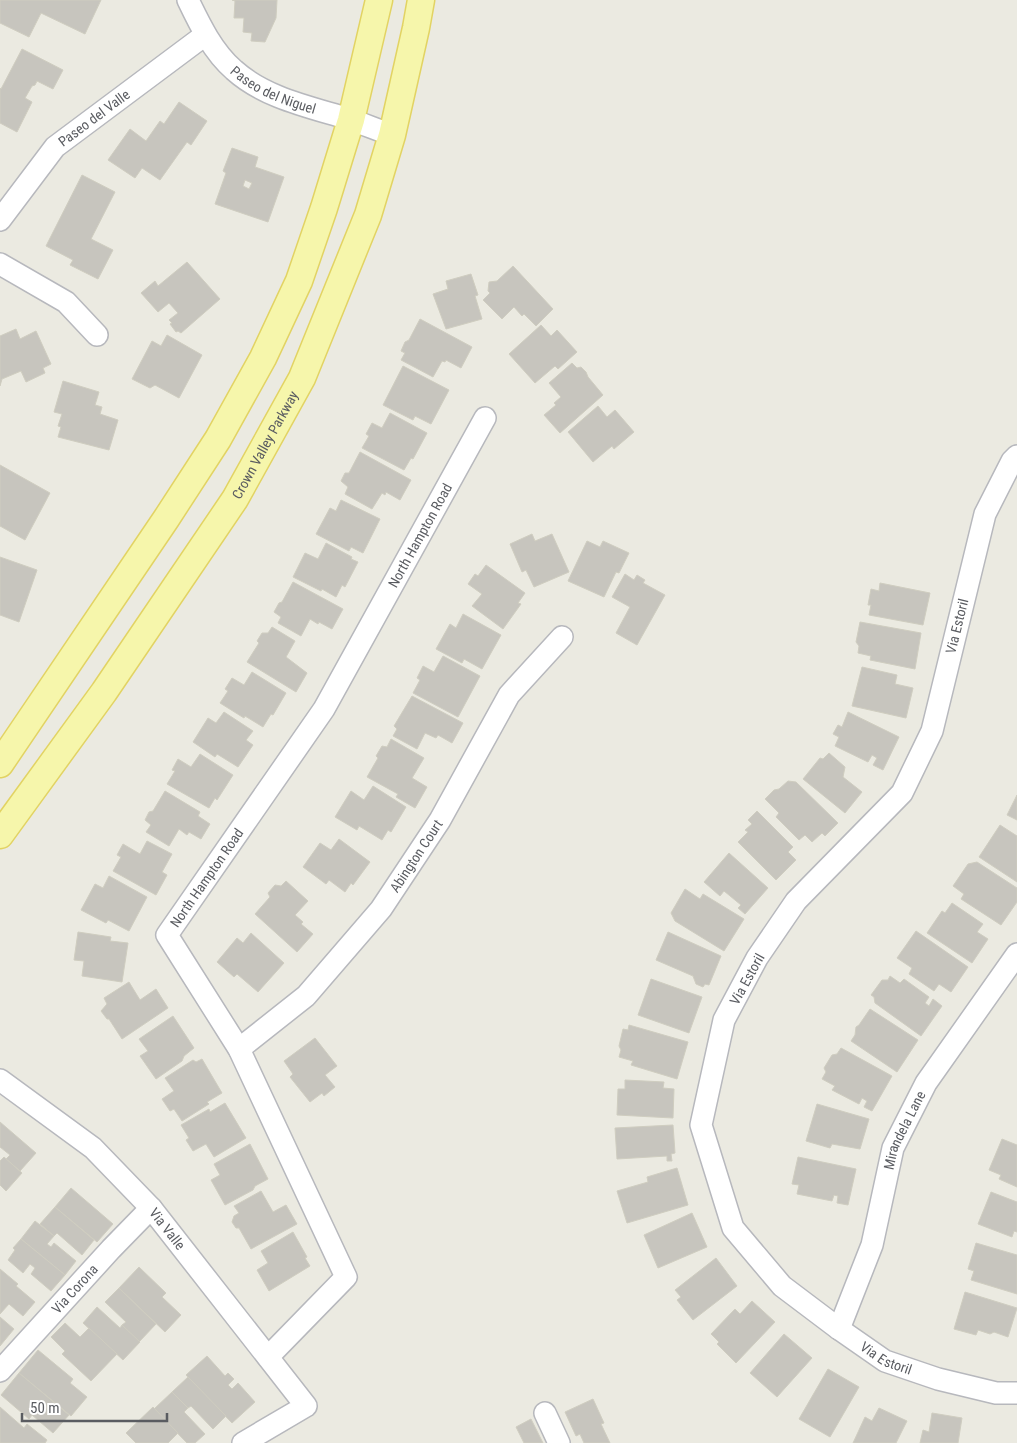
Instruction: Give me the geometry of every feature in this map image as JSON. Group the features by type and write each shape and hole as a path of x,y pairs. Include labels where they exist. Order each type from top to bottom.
{"main road":[{"path":"0,764 166,519 218,438 263,358 299,281 324,208 351,120 379,0"},
{"name":"Crown Valley Parkway","path":"0,834 104,692 236,499 302,378 368,215 392,135 421,0"}],"street":[{"name":"Paseo del Niguel","path":"188,0 205,35 232,69 248,81 285,98 392,135"},
{"name":"Paseo del Valle","path":"0,220 55,147 205,35"},
{"path":"0,264 66,302 96,335"},
{"name":"North Hampton Road","path":"268,1357 346,1277 239,1049 167,935 324,709 485,418"},
{"name":"Via Estoril","path":"1017,456 1012,461 985,514 932,731 902,793 796,902 757,958 724,1020 701,1125 733,1228 782,1286 885,1361 938,1379 996,1393 1017,1393"},
{"name":"Abington Court","path":"239,1049 306,996 380,909 440,820 509,695 562,637"},
{"name":"Mirandela Lane","path":"840,1329 872,1245 893,1148 926,1083 1017,954"},
{"name":"Via Valle","path":"2,1086 94,1148 151,1208 306,1406 243,1443"},
{"name":"Via Corona","path":"0,1371 151,1208"},
{"path":"545,1413 559,1443"}],"building":[{"path":"0,0 101,0 85,34 41,13 29,37 0,23"},
{"path":"232,0 277,0 276,18 265,42 251,41 252,33 243,32 244,18 234,18 235,1"},
{"path":"22,49 63,70 53,89 37,81 32,86 25,98 32,102 17,132 0,123 0,88"},
{"path":"179,102 207,121 191,145 187,142 160,180 142,168 135,178 108,160 130,129 146,141 160,121 164,124"},
{"path":"232,148 258,157 255,167 284,177 268,222 215,204 226,173 223,171","holes":["245,180 252,183 249,189 243,186"]},
{"path":"82,175 115,192 91,239 113,250 98,279 70,265 73,260 46,246"},
{"path":"187,262 220,299 181,333 176,332 170,324 172,323 169,320 178,313 169,303 158,312 141,293 155,281 158,286"},
{"path":"513,266 553,309 536,326 524,314 522,316 514,307 502,319 483,300 490,293 488,291 489,282 497,281"},
{"path":"471,274 478,295 475,296 482,319 446,329 433,294 448,289 446,281"},
{"path":"420,319 472,347 461,368 446,360 445,362 442,361 433,377 401,360 405,353 401,351 405,342 409,340"},
{"path":"541,325 551,336 557,330 577,352 558,369 555,366 535,383 509,354"},
{"path":"16,329 20,339 36,331 51,364 43,368 45,373 26,382 21,371 2,379 0,386 0,336"},
{"path":"167,335 202,355 179,398 155,385 150,388 132,379 152,341 161,346"},
{"path":"572,363 577,368 581,367 586,372 603,395 560,433 544,415 556,405 554,403 561,397 549,383"},
{"path":"403,366 449,390 431,424 415,416 413,420 383,405"},
{"path":"63,381 99,392 95,405 102,407 100,414 118,420 109,450 58,437 61,427 58,426 62,414 54,412"},
{"path":"598,406 607,417 615,410 634,432 614,449 612,446 593,462 568,432"},
{"path":"390,413 427,433 413,459 411,458 404,470 362,448 369,436 366,434 372,423 382,428"},
{"path":"360,452 411,480 400,500 386,492 385,495 382,493 372,509 345,494 348,487 341,481 345,473 349,473"},
{"path":"0,465 50,493 25,540 0,526"},
{"path":"341,500 380,519 363,553 351,547 349,551 316,534 330,508 336,511"},
{"path":"532,534 535,541 552,534 569,572 534,587 526,570 522,572 510,544"},
{"path":"587,541 600,547 603,541 629,553 619,573 616,572 604,597 568,581"},
{"path":"326,543 358,562 345,587 342,585 336,597 293,577 305,553 318,559"},
{"path":"0,557 37,570 19,622 0,615"},
{"path":"486,565 525,593 518,603 521,604 503,629 472,606 482,594 468,584 475,574 478,576"},
{"path":"625,574 634,580 637,575 645,580 643,583 665,595 637,645 616,633 630,607 612,597"},
{"path":"293,582 343,609 332,629 310,619 301,636 278,623 281,617 274,612"},
{"path":"880,583 930,593 923,625 869,615 871,605 868,605 871,589 879,591"},
{"path":"463,614 501,635 482,669 464,659 462,663 436,649 450,624 456,628"},
{"path":"860,622 921,633 915,669 870,660 871,656 858,653 859,646 856,642"},
{"path":"272,627 295,641 286,657 307,673 296,692 247,662 259,643 257,641 262,633 268,633"},
{"path":"443,656 480,676 458,717 413,693 420,680 417,678 423,666 434,672"},
{"path":"862,667 897,675 895,684 913,688 906,718 852,706"},
{"path":"252,672 286,693 273,715 271,714 263,727 220,703 228,691 225,689 232,678 244,685"},
{"path":"412,696 463,723 452,743 438,735 436,738 425,733 417,749 393,736 397,729 394,726"},
{"path":"224,712 253,731 246,740 253,745 238,767 217,754 215,757 193,742 208,718 216,723"},
{"path":"848,712 899,737 883,770 873,765 877,758 872,755 868,762 835,746 839,737 833,734 838,725 842,727"},
{"path":"391,739 424,758 412,778 427,787 415,808 396,797 398,794 367,777 378,758 376,756 382,746 387,747"},
{"path":"829,753 845,767 843,777 862,792 845,813 803,779 820,758 823,759"},
{"path":"200,754 233,775 217,800 215,798 209,808 167,784 175,771 172,770 178,759 191,767"},
{"path":"788,781 796,782 838,823 825,836 822,833 812,842 805,835 799,840 776,817 779,813 765,799 774,790 779,789"},
{"path":"373,786 406,807 391,832 388,830 382,840 359,826 357,830 335,817 351,791 364,800"},
{"path":"165,791 200,812 198,816 210,824 201,839 189,832 187,835 179,829 169,846 146,832 151,825 145,820"},
{"path":"1017,795 1017,820 1007,815"},
{"path":"757,811 793,847 788,852 796,860 776,880 738,842 748,832 745,830 752,824 748,820"},
{"path":"1000,825 1017,836 1017,882 979,857"},
{"path":"339,839 370,862 353,885 351,883 345,892 329,880 326,884 303,867 320,843 331,850"},
{"path":"147,841 172,854 162,872 167,875 156,895 113,871 121,857 117,855 123,844 140,854"},
{"path":"729,853 768,888 745,914 738,908 741,905 724,891 720,896 704,882"},
{"path":"977,862 1017,888 1017,902 1001,925 961,899 964,894 953,886 968,864"},
{"path":"109,876 147,897 129,931 108,920 106,923 81,910 95,884 103,888"},
{"path":"286,881 308,901 295,915 303,922 301,924 313,934 297,952 255,914 270,897 268,893 275,885 281,886"},
{"path":"685,889 700,899 703,894 744,919 724,951 675,921 671,913"},
{"path":"952,903 983,924 977,932 988,939 972,963 927,933 942,911 945,913"},
{"path":"916,931 968,967 951,992 939,984 934,991 909,974 912,968 897,958"},
{"path":"78,932 111,937 110,941 128,943 122,982 82,976 84,961 74,960"},
{"path":"668,932 721,956 709,985 705,984 703,987 696,984 693,976 656,960"},
{"path":"251,933 284,963 258,992 237,974 234,977 217,962 237,938 243,943"},
{"path":"890,976 900,983 904,979 929,997 925,1003 929,1006 933,999 942,1006 921,1036 875,1003 874,997 871,995 882,980 888,980"},
{"path":"651,979 702,997 689,1033 638,1015"},
{"path":"129,982 140,1000 156,989 168,1008 122,1039 109,1019 101,1011 107,1004 104,998"},
{"path":"870,1009 918,1040 897,1072 851,1041 855,1035 856,1027"},
{"path":"173,1016 194,1048 184,1056 182,1061 156,1079 140,1056 148,1051 139,1039"},
{"path":"629,1025 688,1042 677,1079 631,1065 633,1061 619,1057 621,1050 619,1046 623,1029 628,1030"},
{"path":"315,1038 337,1066 325,1075 335,1087 324,1096 322,1093 310,1102 290,1077 293,1074 284,1061"},
{"path":"841,1048 892,1076 872,1111 864,1107 867,1101 862,1098 859,1104 832,1090 835,1086 822,1079 826,1072 824,1068 832,1055 837,1054"},
{"path":"202,1059 222,1093 207,1102 209,1104 182,1121 174,1109 170,1111 162,1099 174,1091 165,1078 193,1060 196,1062"},
{"path":"625,1080 664,1082 663,1088 674,1089 673,1118 617,1115 618,1089 625,1089"},
{"path":"225,1103 246,1138 214,1157 206,1144 193,1151 186,1140 189,1138 181,1125 209,1109 210,1112"},
{"path":"817,1104 869,1119 860,1149 832,1144 830,1148 806,1141"},
{"path":"0,1122 36,1153 20,1171 6,1159 10,1155 0,1147"},
{"path":"673,1125 675,1153 671,1154 672,1161 667,1161 667,1156 617,1159 615,1128"},
{"path":"1002,1139 1017,1145 1017,1187 999,1179 1001,1175 989,1170"},
{"path":"250,1144 268,1179 255,1186 253,1190 225,1205 211,1180 220,1175 214,1164"},
{"path":"4,1157 22,1173 6,1191 0,1185 0,1161"},
{"path":"798,1157 856,1169 848,1205 837,1203 838,1196 834,1195 832,1201 797,1194 799,1185 792,1184"},
{"path":"677,1168 688,1205 627,1223 617,1191 648,1182 647,1177"},
{"path":"71,1188 113,1224 97,1242 55,1207"},
{"path":"261,1191 273,1212 286,1205 297,1224 251,1249 239,1228 236,1228 232,1222 234,1216 239,1213 234,1206"},
{"path":"991,1192 1017,1202 1017,1232 1014,1231 1012,1237 978,1224"},
{"path":"55,1207 94,1240 82,1255 57,1233 54,1236 40,1224"},
{"path":"692,1213 707,1247 658,1268 644,1235"},
{"path":"35,1221 54,1236 47,1244 51,1247 54,1243 76,1261 65,1275 21,1239"},
{"path":"293,1232 310,1266 269,1291 257,1270 268,1263 261,1251"},
{"path":"21,1239 65,1275 51,1291 31,1274 35,1268 30,1264 23,1273 8,1260 15,1250 13,1248"},
{"path":"976,1243 1017,1255 1017,1294 971,1280 974,1271 968,1269"},
{"path":"716,1258 737,1286 693,1320 677,1300 681,1297 675,1290"},
{"path":"139,1267 166,1293 162,1297 181,1315 165,1332 119,1288"},
{"path":"0,1269 35,1302 23,1316 9,1304 0,1314"},
{"path":"119,1288 156,1324 139,1342 122,1325 126,1322 105,1302"},
{"path":"965,1292 1017,1308 1008,1337 994,1332 990,1334 978,1330 976,1335 954,1329"},
{"path":"752,1301 775,1322 736,1363 717,1344 719,1342 711,1334 735,1309 740,1314"},
{"path":"97,1307 120,1328 122,1325 140,1342 123,1360 83,1323"},
{"path":"0,1317 14,1329 0,1346"},
{"path":"65,1323 80,1337 89,1328 117,1354 91,1381 62,1354 65,1351 51,1337"},
{"path":"784,1334 812,1358 777,1397 750,1373"},
{"path":"38,1350 73,1379 70,1383 87,1397 71,1416 19,1373"},
{"path":"207,1356 225,1376 228,1373 234,1379 228,1385 232,1389 238,1383 255,1402 232,1423 186,1375"},
{"path":"828,1369 859,1387 830,1437 799,1419"},
{"path":"19,1373 69,1415 53,1433 32,1415 29,1419 1,1395"},
{"path":"188,1377 226,1416 213,1429 191,1406 188,1408 172,1392"},
{"path":"172,1392 188,1408 184,1412 205,1434 195,1443 187,1443 154,1409"},
{"path":"593,1399 604,1423 601,1424 610,1443 584,1443 580,1434 576,1436 565,1412"},
{"path":"0,1407 24,1428 27,1424 47,1440 45,1443 0,1443"},
{"path":"153,1407 178,1433 168,1443 136,1443 126,1433"},
{"path":"879,1408 907,1421 896,1443 853,1443 865,1417 872,1421"},
{"path":"932,1413 962,1418 958,1443 920,1443 923,1430 929,1432"},
{"path":"531,1419 543,1443 524,1443 516,1427"}]}
